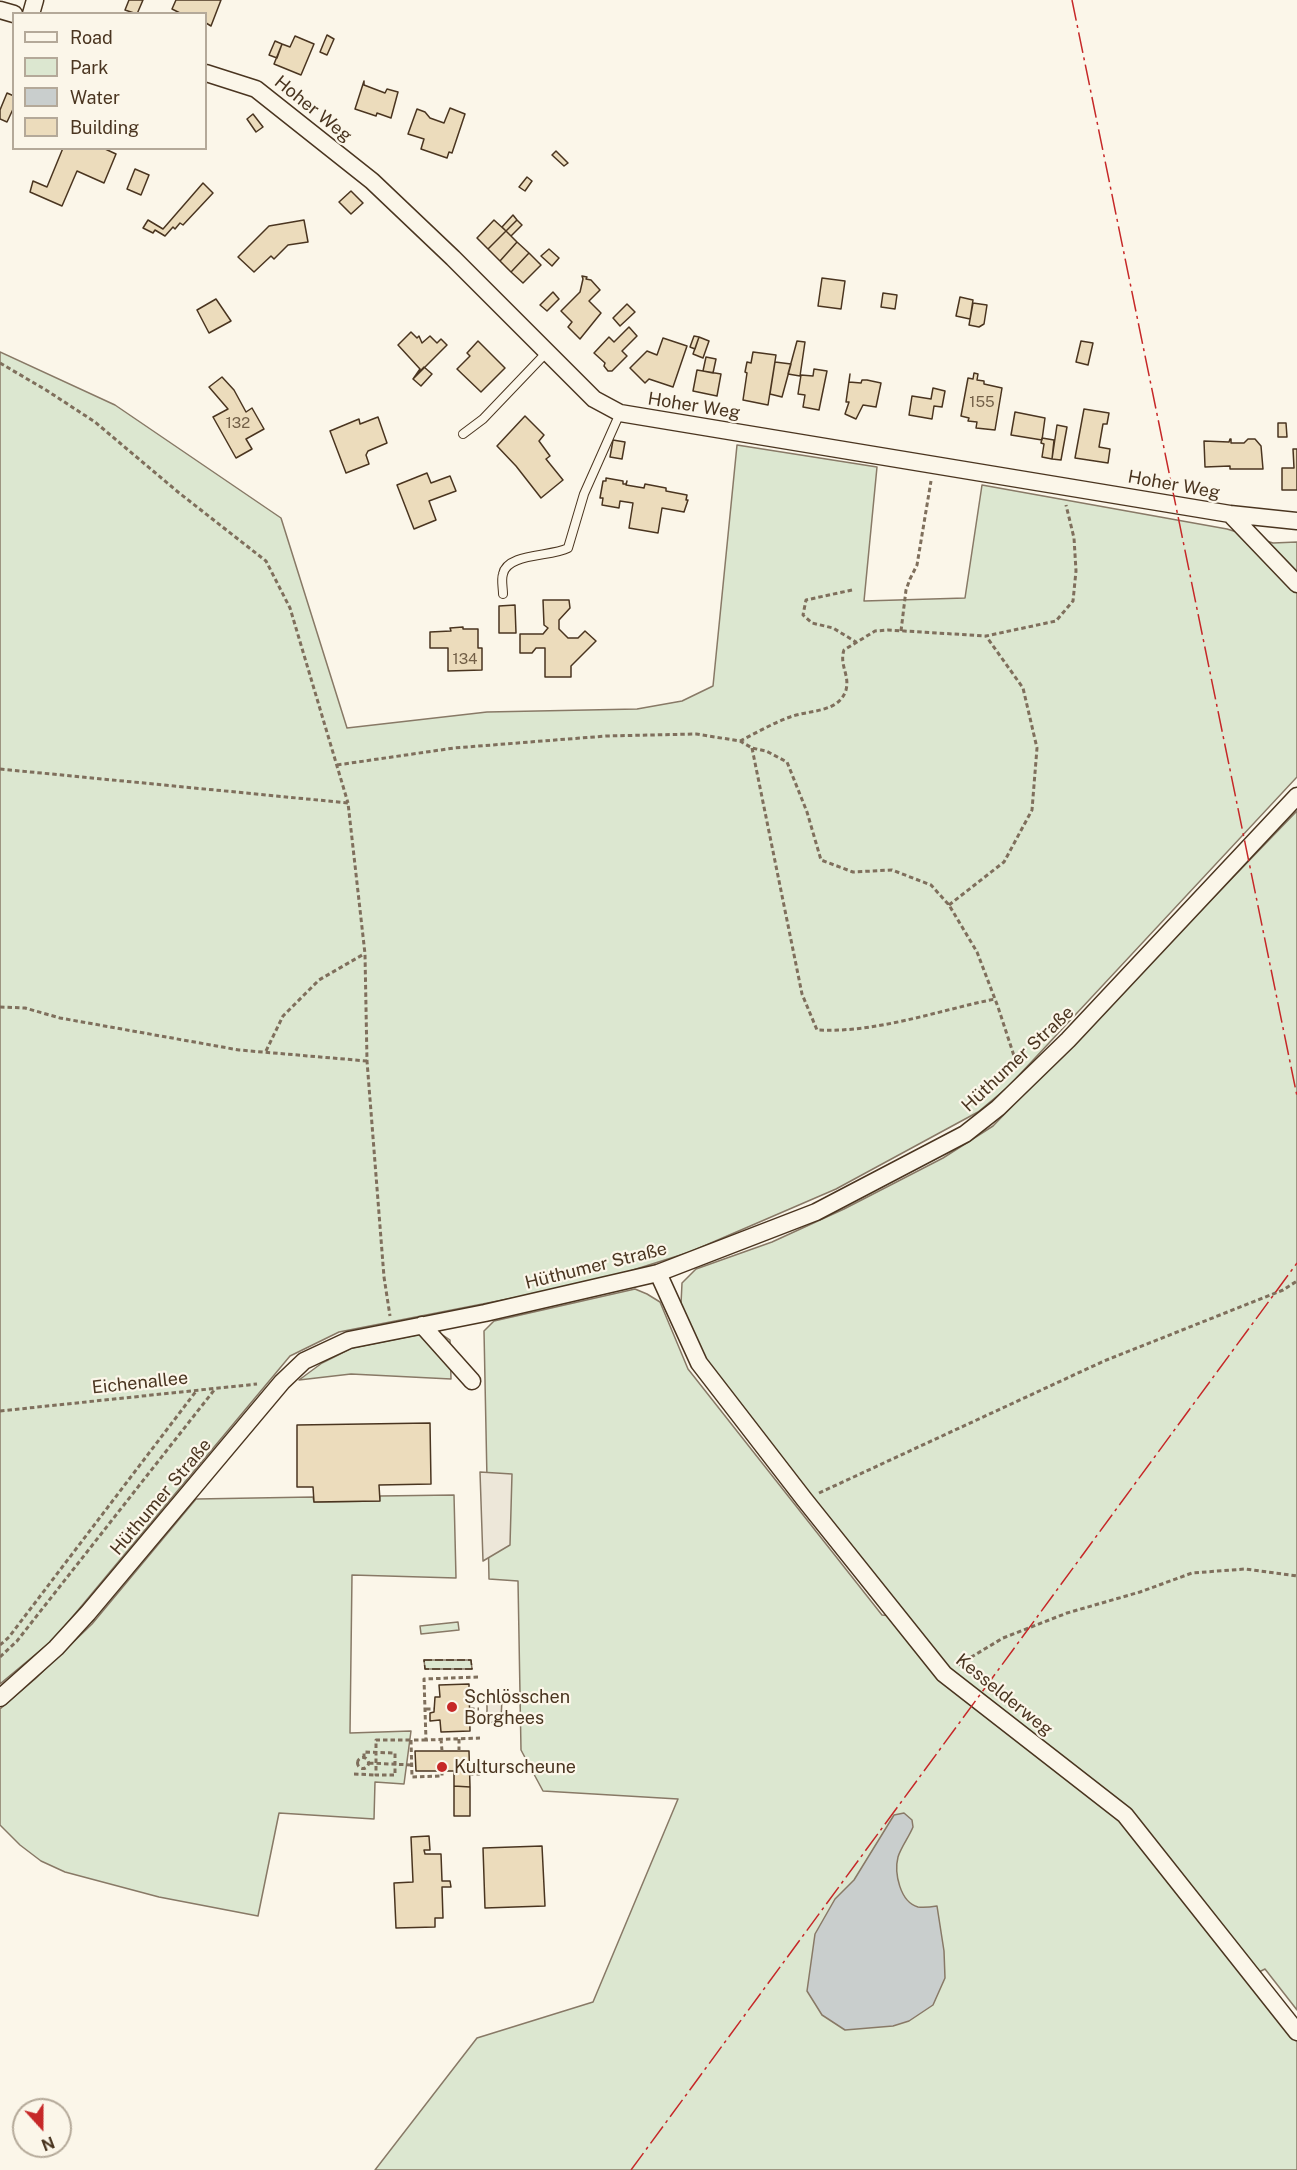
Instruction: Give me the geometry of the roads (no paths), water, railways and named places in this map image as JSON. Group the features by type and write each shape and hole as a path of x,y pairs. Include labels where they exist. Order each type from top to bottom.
{"street":[{"name":"Hoher Weg","path":"207,73 256,89 372,181 453,258 594,399 620,413 1230,514 1297,521"},
{"path":"1230,514 1297,584"},
{"name":"Hüthumer Straße","path":"0,1698 56,1648 88,1613 282,1382 304,1361 349,1340 485,1313 658,1273 816,1212 965,1134 998,1108 1068,1040 1297,796"},
{"name":"Kesselderweg","path":"658,1273 699,1362 804,1499 944,1674 1125,1815 1297,2032"},
{"path":"422,1325 472,1381"}],"lane":[{"path":"463,434 483,419 547,352"},
{"path":"503,594 503,573 507,565 515,560 560,552 568,548 584,494 620,413"}],"water":[{"path":"904,1813 912,1820 913,1827 898,1857 898,1879 903,1893 912,1904 918,1907 937,1906 944,1951 945,1978 933,2005 909,2021 893,2026 845,2030 822,2015 807,1991 815,1934 835,1899 854,1880 894,1815"}],"place":[{"name":"Schlösschen Borghees","path":"452,1707"},
{"name":"Kulturscheune","path":"442,1767"}]}
